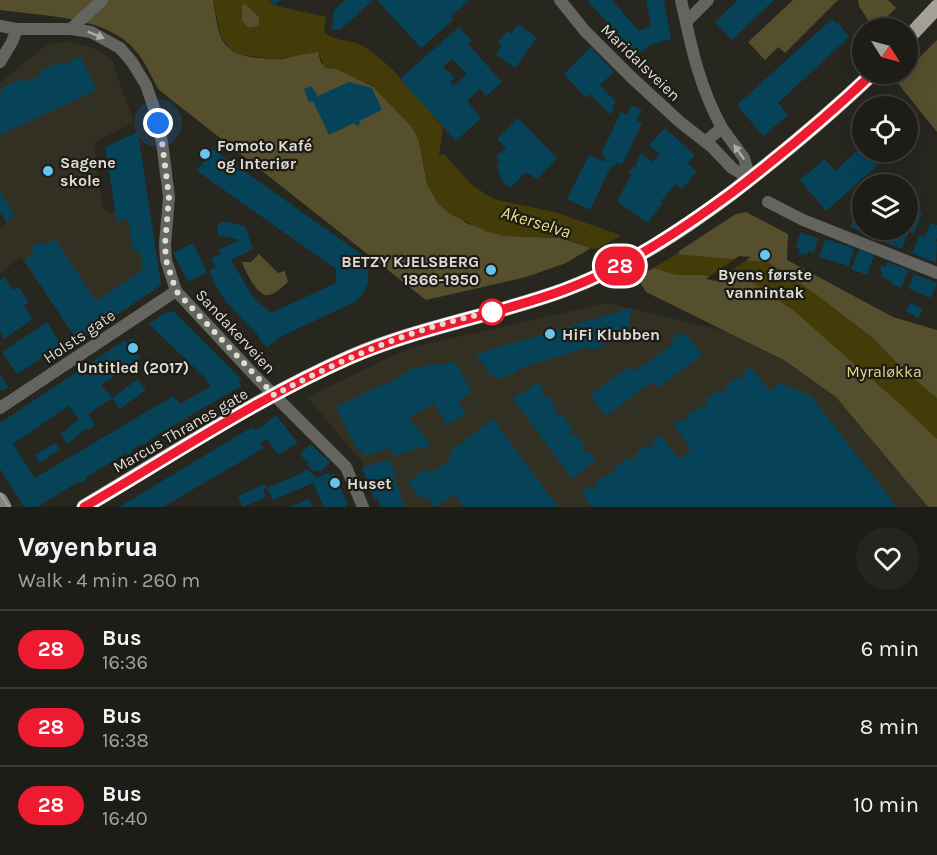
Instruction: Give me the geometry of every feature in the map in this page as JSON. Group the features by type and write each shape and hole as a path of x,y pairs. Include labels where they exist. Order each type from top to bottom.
{"main road":[{"path":"918,27 937,7"},
{"name":"Marcus Thranes gate","path":"84,507 274,395 328,367 388,342 444,324 521,304 564,290 614,269 675,234 750,179 861,84"},
{"path":"0,500 4,507"}],"street":[{"path":"71,29 102,0"},
{"name":"Maridalsveien","path":"560,0 585,31 680,122 714,135 744,158 750,179"},
{"path":"681,0 693,59 712,110 714,135"},
{"path":"686,22 708,0"},
{"name":"Sandakerveien","path":"0,26 71,29 98,35 120,48 132,62 146,86 162,142 169,197 166,260 176,291 346,467 363,507"},
{"path":"0,62 17,28"},
{"name":"Maridalsveien","path":"714,135 732,168 750,179"},
{"path":"768,202 803,220 937,273"},
{"name":"Holsts gate","path":"0,408 176,291"}],"shaded area":[{"name":"Sagene skole","path":"67,41 96,49 112,60 134,123 98,140 94,145 102,205 104,209 112,213 149,208 161,285 78,341 21,257 0,273 0,228 14,215 0,191 0,83 45,46"},
{"path":"607,303 789,346 937,507 380,507 362,462 307,397 409,348"}],"green space":[{"path":"0,0 213,0 219,33 228,47 235,52 245,56 282,59 318,52 321,63 330,69 335,68 373,86 412,127 419,141 427,184 435,198 466,223 505,236 560,238 591,248 566,263 526,277 426,300 159,90 139,54 123,39 91,24 53,16 0,10"},
{"path":"793,0 838,0 785,53 778,47 765,60 748,42"},
{"path":"858,0 888,0 896,8 886,18 867,18"},
{"path":"245,3 259,17 259,26 249,28 242,22 242,5"},
{"path":"937,40 937,132 918,108 918,96 908,96 898,84 918,84 918,59"},
{"name":"Myraløkka","path":"746,212 788,234 787,260 893,317 937,330 937,507 928,507 836,397 784,360 646,292 641,284 642,275 736,214"},
{"path":"259,254 278,273 285,271 288,282 271,295 260,292 242,262 251,262"}],"water":[{"name":"Akerselva","path":"213,0 268,0 277,6 326,17 324,32 333,38 363,46 375,54 406,84 443,127 439,155 445,155 472,185 493,199 555,212 674,254 768,262 813,292 873,338 908,374 937,398 937,439 794,311 749,280 719,279 703,275 676,275 560,238 505,236 488,232 450,214 438,204 427,184 419,141 412,127 373,87 335,68 325,68 318,52 277,59 241,55 233,52 221,37","holes":["245,3 259,17 259,26 249,28 242,22 242,5"]}],"pier":[{"path":"626,233 680,252 650,270 592,251"},
{"path":"739,256 751,257 716,281 706,279"}],"building":[{"path":"269,0 281,0 275,5"},
{"path":"345,0 373,0 340,30 332,29 334,10"},
{"path":"377,0 469,0 451,16 453,20 421,48"},
{"path":"587,0 612,0 639,31 651,26 646,0 664,0 671,39 650,45 637,55"},
{"path":"738,0 774,0 732,40 715,22"},
{"path":"832,19 837,24 838,22 849,37 778,103 788,115 763,136 737,105"},
{"path":"518,24 537,38 515,68 496,54 502,46 498,43 507,31 511,34"},
{"path":"459,27 472,41 468,44 502,82 486,96 480,89 467,101 481,118 456,141 400,79","holes":["452,59 467,74 454,86 450,82 455,78 443,67"]},
{"path":"591,47 614,72 600,85 616,102 612,105 615,109 610,114 590,94 586,98 564,74"},
{"path":"81,56 97,90 0,135 0,94 3,92 1,88 23,78 25,82 41,75 39,71 61,61 63,65"},
{"path":"349,82 372,88 382,110 359,121 361,124 356,126 354,123 329,135 313,101 309,102 304,89 311,86 318,96"},
{"path":"632,105 642,110 636,120 642,123 622,165 617,162 615,167 611,166 590,210 567,199 589,155 604,162 606,157 601,154 621,112 627,115"},
{"path":"518,118 557,158 537,179 526,172 510,188 501,179 497,164 500,161 496,157 506,148 497,139"},
{"path":"665,128 695,155 688,163 697,171 682,189 676,184 661,201 663,203 647,223 617,201 632,175 629,172 634,166 638,168 635,166 641,153 652,162 660,154 649,145"},
{"path":"138,132 161,285 63,351 60,346 17,374 2,352 47,322 60,343 73,334 24,260 34,254 30,248 41,241 45,246 55,239 96,301 143,270 140,250 133,252 128,219 117,221 105,147"},
{"path":"213,149 361,254 368,268 368,281 365,291 357,301 284,335 267,347 259,339 260,337 226,302 213,281 210,271 216,267 211,258 221,254 218,250 239,240 218,235 217,226 222,221 245,226 253,249 231,260 253,297 271,313 336,283 336,269 197,171"},
{"path":"852,155 852,162 882,162 868,174 852,174 852,188 826,211 800,180 825,159 835,171"},
{"path":"0,191 14,215 7,222 0,213"},
{"path":"918,211 922,213 918,224"},
{"path":"930,223 937,225 937,240 936,238 934,241 937,242 936,263 912,253 919,235 925,237"},
{"path":"800,233 818,238 814,253 808,251 807,255 798,253 800,249 796,248"},
{"path":"825,239 854,248 849,266 819,257"},
{"path":"887,240 906,240 902,249 886,243"},
{"path":"193,243 207,272 188,282 173,253"},
{"path":"859,249 874,255 867,275 851,269"},
{"path":"887,262 909,270 901,288 881,277 882,265 885,267"},
{"path":"914,274 937,283 931,298 908,288"},
{"path":"4,277 13,290 18,287 29,302 24,306 33,319 4,339 0,332 0,280"},
{"path":"911,302 923,310 918,318 906,311"},
{"path":"631,308 628,335 603,343 604,346 590,351 589,347 517,369 518,372 496,379 476,354"},
{"path":"166,312 174,312 241,379 238,382 241,386 142,444 127,456 126,453 85,478 86,480 81,483 80,481 37,507 24,507 0,469 0,423 125,340 141,358 101,385 112,398 88,414 95,425 89,430 87,428 67,444 61,434 79,419 68,406 13,444 35,478 173,396 180,404 208,388 210,385 205,378 149,324"},
{"path":"681,332 684,336 686,334 702,355 658,388 653,381 606,416 590,395 630,366 634,372 673,344 670,341"},
{"path":"132,338 137,344 133,347 128,341"},
{"path":"453,361 463,373 461,374 472,391 458,401 466,414 447,425 434,403 409,418 431,445 392,456 390,448 365,456 361,449 357,450 336,407 383,386 417,366 420,368 434,363 437,366"},
{"path":"750,367 770,391 780,383 811,396 897,507 593,507 587,501 582,492 590,486 592,490 597,486 595,483 609,473 610,475 615,472 613,469 628,457 631,461 636,458 634,455 648,444 650,448 655,444 652,440 660,434 679,459 691,450 674,424 681,419 683,422 688,419 686,416 700,406 702,409 707,405 704,401 719,390 722,393 727,390 725,387 738,377 741,380 745,376 743,373"},
{"path":"0,374 8,387 1,391 0,389"},
{"path":"138,379 146,390 120,409 112,398"},
{"path":"538,382 544,390 541,392 544,397 547,395 557,409 555,411 558,416 561,413 573,429 570,431 573,436 576,434 586,448 583,450 587,454 590,452 596,460 572,479 514,400 514,396 518,393 520,396"},
{"path":"276,415 298,443 278,455 267,439 261,443 264,448 163,507 119,507 252,427 254,430 260,428"},
{"path":"493,419 558,507 463,507 454,494 435,507 427,497 422,500 408,482 426,468 430,474 441,466 453,457 449,452"},
{"path":"55,443 60,449 40,463 35,455"},
{"path":"310,444 330,462 320,473 307,465 309,463 300,455"},
{"path":"389,459 405,507 381,507 377,498 374,500 362,468"},
{"path":"306,469 317,478 327,473 329,475 334,473 347,502 345,507 324,507 313,483 273,500 267,488 302,473"},
{"path":"265,484 267,488 263,490 266,497 243,507 238,496"},
{"path":"309,499 313,507 291,507"}],"tram line":[{"path":"0,493 9,507"}],"bus line":[{"name":"28","path":"84,507 274,395 328,367 409,334 564,290 614,269 640,255 675,234 750,179 862,84"}],"place":[{"name":"Fomoto Kafé og Interiør","path":"205,154"},
{"name":"Sagene skole","path":"48,171"},
{"name":"Byens første vannintak","path":"765,255"},
{"name":"BETZY KJELSBERG 1866-1950","path":"491,270"},
{"name":"HiFi Klubben","path":"550,334"},
{"name":"Untitled (2017)","path":"133,348"},
{"name":"Huset","path":"335,483"}],"route":[{"path":"158,123 169,197 166,260 176,291 274,395 328,367 409,334 492,312"}]}
